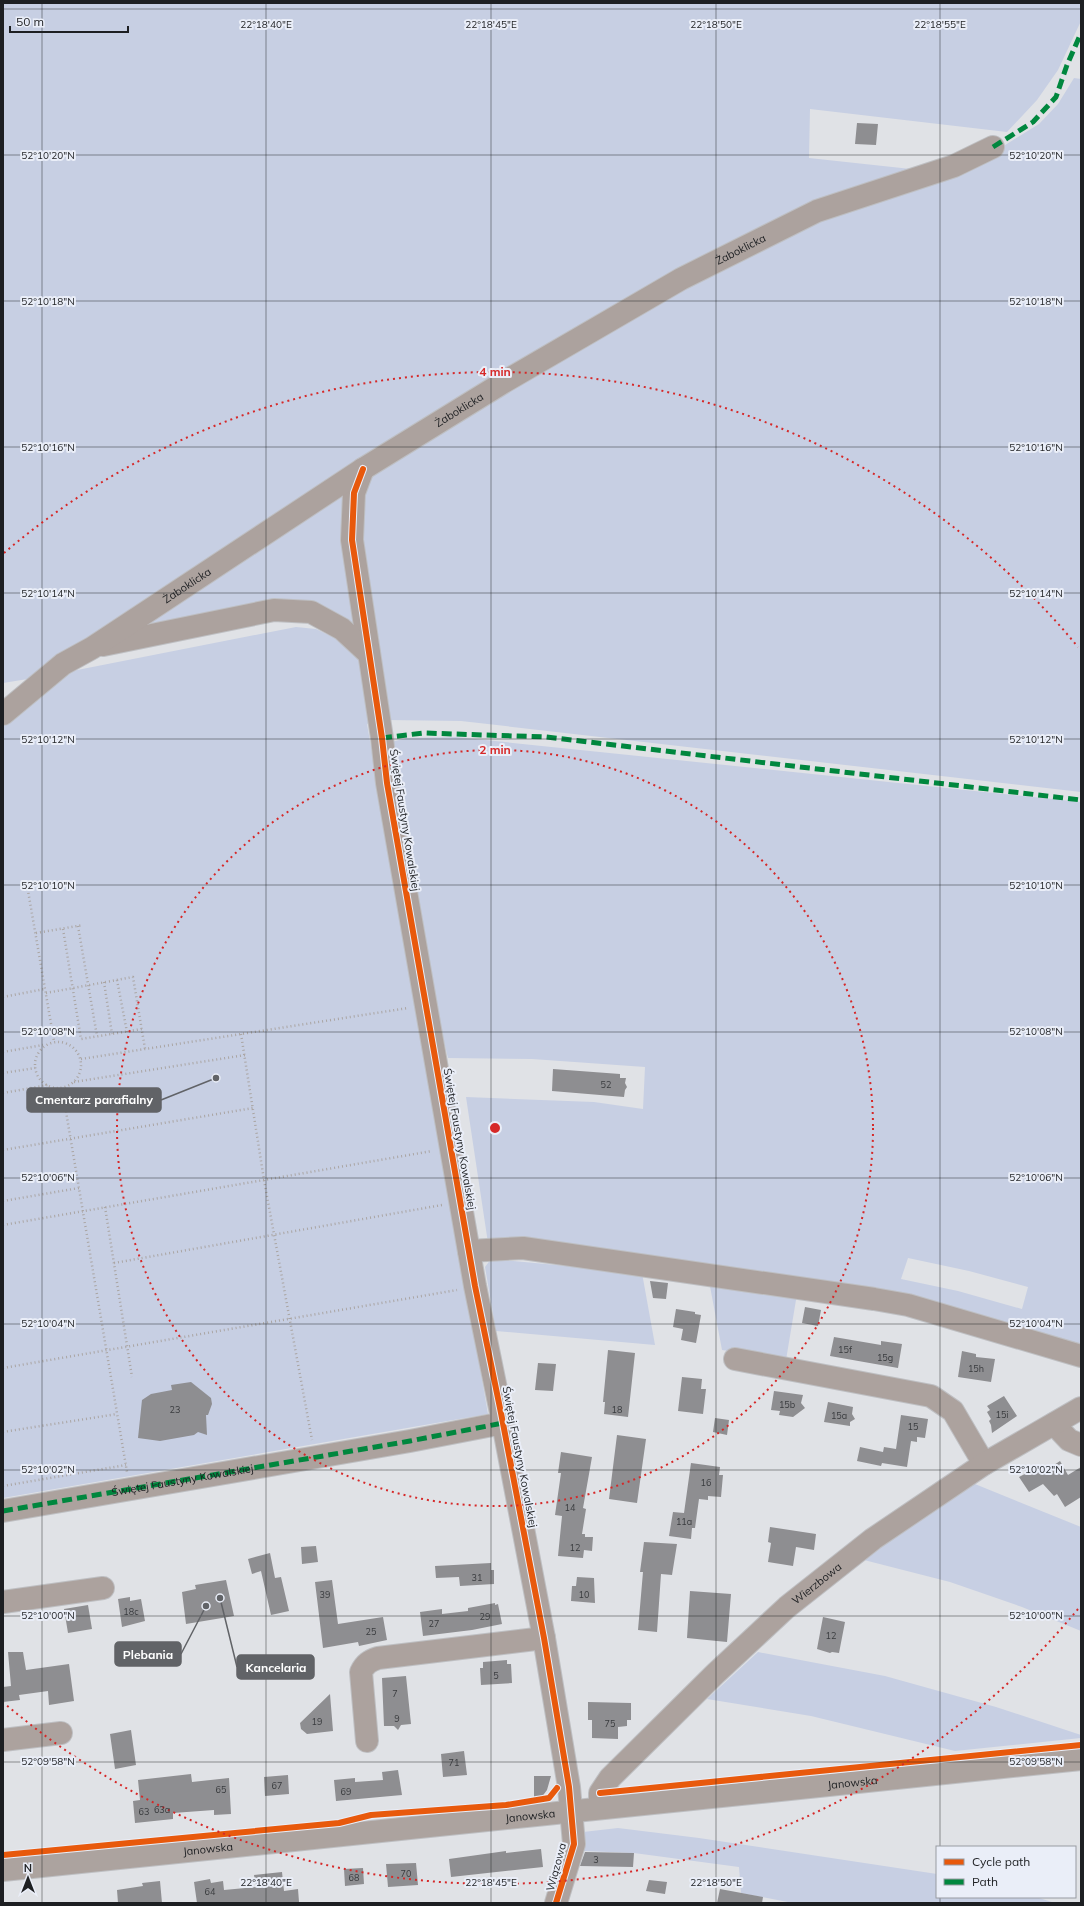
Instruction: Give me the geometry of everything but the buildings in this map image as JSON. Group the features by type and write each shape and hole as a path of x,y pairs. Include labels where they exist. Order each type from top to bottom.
{"main road":[{"name":"Janowska","path":"3,1870 1081,1759"}],"street":[{"name":"Żaboklicka","path":"3,714 63,664 92,648 363,468 504,382 681,280 817,211 954,166 993,147"},
{"name":"Świętej Faustyny Kowalskiej","path":"363,468 354,493 352,540 382,738 387,783 469,1251 544,1638 569,1787 571,1812"},
{"path":"92,648 274,610 311,612 342,629 369,654"},
{"path":"469,1251 523,1248 874,1299 908,1305 1081,1356"},
{"path":"735,1359 931,1396 953,1411 984,1464"},
{"name":"Wierzbowa","path":"600,1808 600,1793 610,1778 715,1674 788,1607 872,1539 984,1464 1081,1408"},
{"name":"Świętej Faustyny Kowalskiej","path":"3,1511 410,1441 503,1423"},
{"path":"1054,1424 1070,1440 1081,1445"},
{"path":"3,1602 103,1588"},
{"path":"367,1741 361,1672 365,1665 371,1661 378,1658 544,1638"},
{"path":"3,1740 61,1733"},
{"name":"Wiązowa","path":"556,1903 574,1844 571,1812"}],"path":[{"path":"27,885 54,1041"},
{"path":"36,933 83,925"},
{"path":"78,926 97,1036"},
{"path":"63,929 81,1039 142,1029"},
{"path":"3,997 73,988 133,976 145,1049"},
{"path":"117,980 127,1032"},
{"path":"104,982 112,1034"},
{"path":"81,1059 427,1005"},
{"path":"241,1034 264,1180 313,1445"},
{"path":"3,1052 44,1045 54,1041 64,1042 74,1047 81,1059 82,1066 79,1076 74,1082"},
{"path":"44,1045 37,1053 34,1063 36,1074 42,1082 51,1088 62,1088 74,1082 245,1055"},
{"path":"3,1073 35,1068"},
{"path":"3,1093 48,1085"},
{"path":"62,1088 128,1476"},
{"path":"3,1150 253,1108"},
{"path":"3,1225 451,1148"},
{"path":"3,1201 79,1188"},
{"path":"114,1263 445,1205"},
{"path":"105,1207 132,1377"},
{"path":"3,1368 476,1286"},
{"path":"3,1432 117,1414"},
{"path":"3,1486 126,1465"}],"shaded area":[{"path":"3,3 1081,3 1081,21 1058,70 1037,100 1007,132 810,109 809,158 920,170 673,278 40,677 3,683"},
{"path":"1074,78 1081,79 1081,792 461,721 387,720 355,510 372,471 545,364 811,219 989,155 1039,124 1058,104"},
{"path":"356,477 366,646 312,608 120,633"},
{"path":"296,627 316,629 341,641 366,667 375,722 367,724 488,1414 3,1498 3,722 62,673"},
{"path":"456,737 1081,802 1081,1352 888,1296 488,1243 466,1097 594,1102 643,1109 645,1067 532,1059 448,1058 442,1033 392,742 406,738","holes":["908,1258 969,1271 1028,1287 1022,1309 958,1291 901,1279"]},
{"path":"491,1259 642,1273 655,1345 496,1331 485,1267"},
{"path":"709,1281 797,1294 786,1360 722,1350"},
{"path":"970,1482 1081,1527 1081,1631 1022,1607 950,1582 864,1560"},
{"path":"758,1652 885,1676 996,1707 1081,1735 1081,1738 955,1751 811,1716 707,1699"},
{"path":"618,1828 699,1838 936,1874 936,1898 1039,1898 1055,1903 793,1903 741,1893 739,1867 634,1853 584,1851 583,1832"}],"marked path":[{"path":"993,147 1033,122 1056,97 1067,65 1081,33"},
{"path":"382,738 423,733 546,737 1081,800"},
{"path":"3,1511 410,1441 503,1423"}],"cycle path":[{"path":"363,469 354,493 352,540 382,738 387,783 475,1286 544,1638 569,1787 574,1844 556,1903"},
{"path":"600,1793 1081,1745"},
{"path":"3,1855 339,1823 371,1815 506,1805 549,1798 557,1788"}],"place":[{"name":"Cmentarz parafialny","path":"216,1078"},
{"name":"Kancelaria","path":"220,1598"},
{"name":"Plebania","path":"206,1606"}]}
